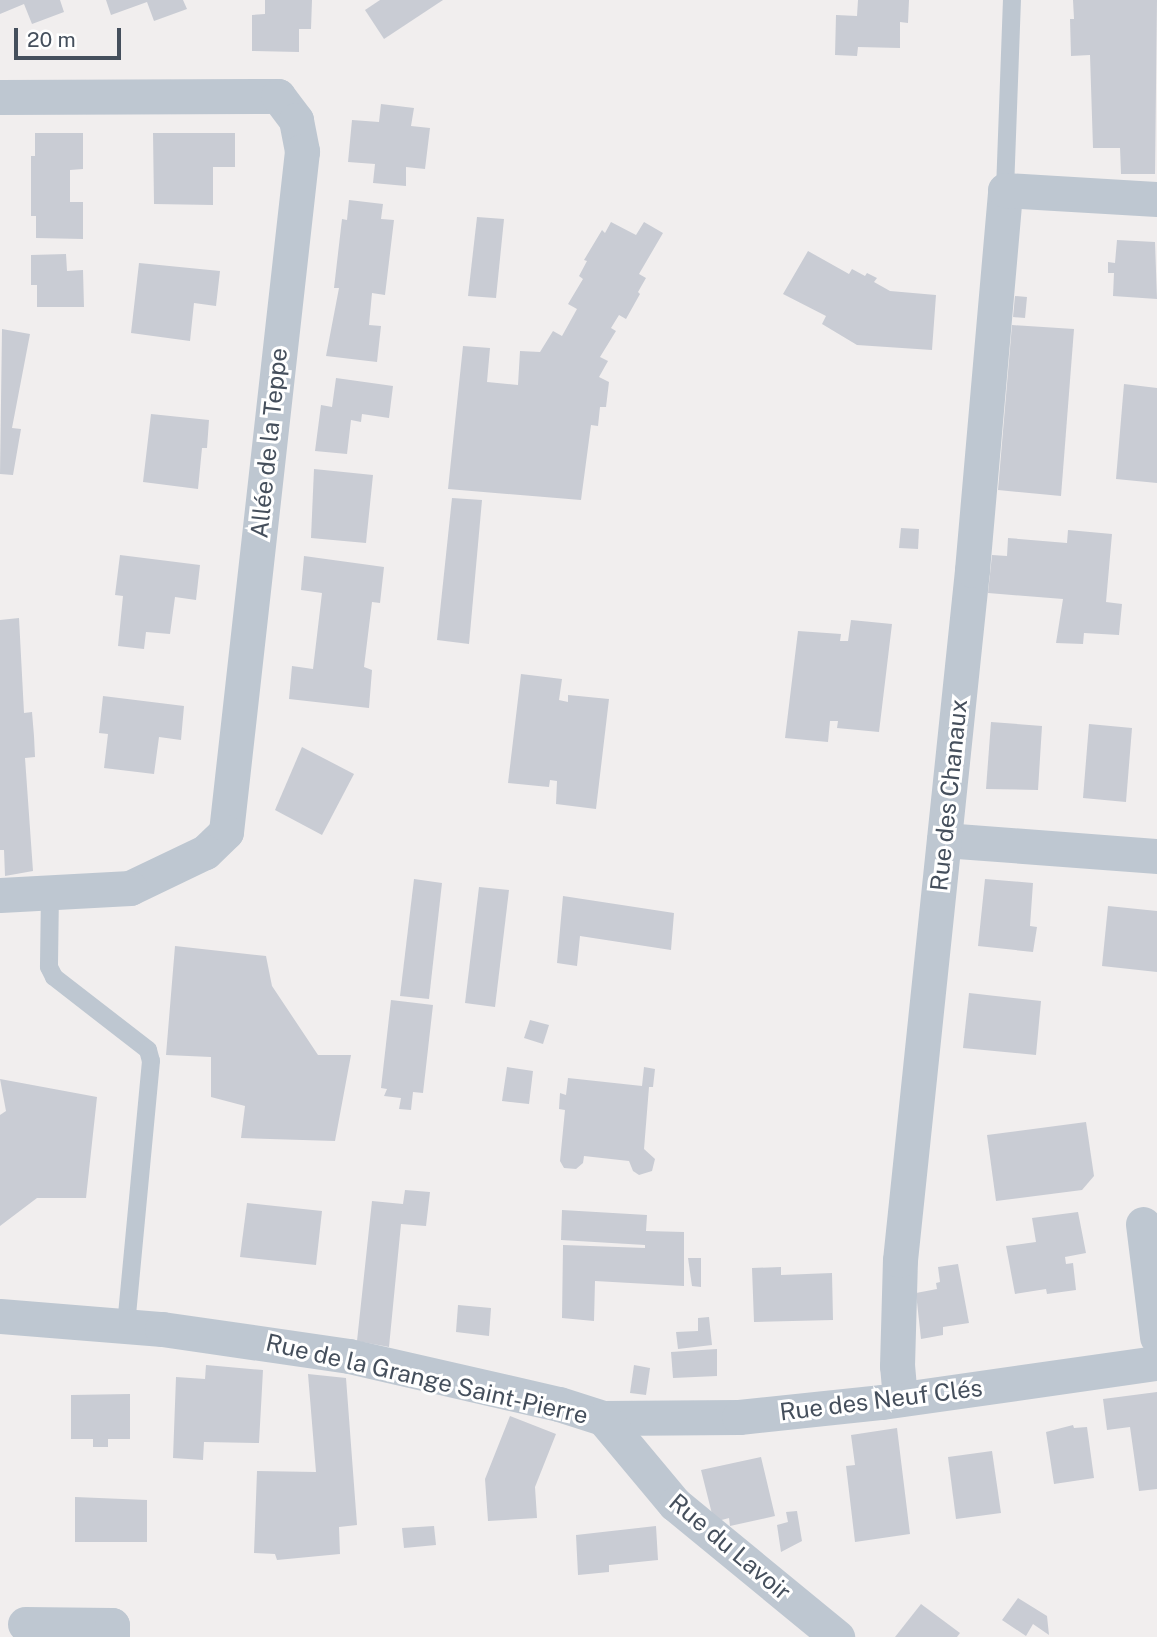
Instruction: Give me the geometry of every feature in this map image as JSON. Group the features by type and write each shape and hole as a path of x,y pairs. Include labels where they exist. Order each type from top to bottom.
{"street":[{"name":"Allée de la Teppe","path":"0,97 278,96 296,120 302,151 226,832 205,852 130,888 0,895"},
{"path":"1004,190 1157,199"},
{"name":"Rue des Chanaux","path":"900,1399 897,1366 901,1260 972,570 1004,190"},
{"path":"944,840 1157,856"},
{"path":"1143,1224 1157,1337"},
{"name":"Rue de la Grange Saint-Pierre","path":"0,1316 254,1340 349,1356 559,1404 603,1418"},
{"name":"Rue des Neuf Clés","path":"603,1418 740,1417 900,1399 1157,1363"},
{"name":"Rue du Lavoir","path":"603,1418 675,1504 837,1637"},
{"path":"25,1624 112,1625 112,1637"}],"lane":[{"path":"1004,190 1012,0"},
{"path":"50,892 49,967 54,976 148,1050 151,1060 126,1327"}],"building":[{"path":"0,0 60,0 64,12 32,24 24,4 0,14"},
{"path":"106,0 183,0 187,9 154,21 147,2 111,15"},
{"path":"265,0 312,0 311,29 299,29 299,52 252,51 252,15 265,14"},
{"path":"380,0 443,0 384,39 365,10"},
{"path":"858,0 909,0 908,23 900,22 900,48 858,47 857,56 835,55 836,15 857,16"},
{"path":"1073,0 1157,0 1155,174 1121,174 1120,148 1093,148 1090,55 1071,56 1070,19 1074,19"},
{"path":"381,104 414,108 411,126 430,128 425,169 406,167 406,186 373,183 375,164 348,162 352,120 379,122"},
{"path":"35,133 83,133 83,169 70,170 70,202 83,202 83,239 36,238 36,216 31,216 31,156 35,156"},
{"path":"153,133 235,133 235,167 213,167 213,205 154,204"},
{"path":"349,200 383,204 381,219 394,220 385,295 372,293 369,325 381,326 377,362 326,356 339,288 334,288 342,219 347,220"},
{"path":"477,217 504,219 496,298 468,296"},
{"path":"611,222 636,235 644,222 663,233 639,274 646,278 638,292 640,294 626,319 619,315 611,328 616,331 600,357 608,361 599,377 609,382 606,407 600,407 598,426 591,425 581,500 448,489 463,346 490,348 487,382 518,385 520,351 540,352 553,331 562,336 577,309 568,304 583,279 579,276 587,261 584,260 602,230 605,233"},
{"path":"1117,240 1155,242 1157,299 1113,296 1114,273 1108,273 1108,262 1115,263"},
{"path":"808,251 849,274 852,269 865,276 867,273 877,278 874,282 890,291 936,295 932,350 857,345 822,324 826,316 783,294"},
{"path":"66,254 67,271 83,270 84,307 37,307 37,285 31,285 31,255"},
{"path":"139,263 220,271 216,306 194,303 190,341 131,333"},
{"path":"1015,296 1027,297 1025,318 1013,317"},
{"path":"1012,325 1074,329 1061,496 998,490"},
{"path":"2,329 30,334 12,428 21,429 13,475 0,474"},
{"path":"336,378 393,386 389,418 362,414 361,422 351,420 347,454 315,451 321,405 332,407"},
{"path":"1124,384 1157,388 1157,483 1116,479"},
{"path":"151,414 209,420 207,448 202,448 198,489 143,482"},
{"path":"314,469 373,475 366,543 311,538"},
{"path":"452,498 482,500 469,644 437,640"},
{"path":"901,528 919,529 918,549 899,548"},
{"path":"1068,530 1112,534 1106,602 1122,604 1119,635 1084,633 1083,644 1056,643 1063,599 988,593 992,555 1007,556 1008,538 1067,543"},
{"path":"120,555 200,565 196,600 175,597 170,634 146,632 144,649 118,646 123,596 115,595"},
{"path":"304,556 384,567 380,603 372,602 364,667 372,670 369,708 289,699 292,666 313,669 322,593 301,590"},
{"path":"19,618 24,713 32,712 34,736 35,757 25,758 33,871 5,876 4,850 0,850 0,620"},
{"path":"851,620 892,624 879,732 837,728 838,721 830,721 828,742 785,738 798,631 841,634 840,641 848,641"},
{"path":"521,674 562,679 559,700 568,702 568,695 609,699 596,809 556,804 557,781 550,780 549,787 508,783"},
{"path":"103,696 184,706 181,740 159,737 154,774 104,768 108,734 99,733"},
{"path":"991,722 1042,726 1038,790 986,789"},
{"path":"1089,724 1132,728 1126,802 1083,798"},
{"path":"302,747 354,774 322,835 275,810"},
{"path":"414,879 442,883 429,999 400,996"},
{"path":"985,879 1033,883 1030,926 1037,927 1033,952 978,946"},
{"path":"479,887 509,890 495,1007 465,1003"},
{"path":"563,896 674,913 671,950 580,936 577,966 557,963"},
{"path":"1108,906 1157,911 1157,972 1102,966"},
{"path":"175,946 266,956 272,986 318,1055 351,1055 335,1141 241,1138 245,1106 211,1097 211,1057 166,1055"},
{"path":"969,993 1041,1001 1036,1055 963,1048"},
{"path":"391,1000 433,1005 423,1093 413,1092 411,1110 399,1109 401,1098 384,1096 387,1089 381,1088"},
{"path":"530,1020 549,1025 543,1044 524,1038"},
{"path":"507,1067 533,1071 529,1104 502,1101"},
{"path":"644,1067 655,1069 653,1087 649,1087 644,1149 655,1159 652,1171 639,1175 633,1171 629,1161 584,1156 583,1163 576,1169 564,1168 560,1161 565,1110 559,1109 560,1093 566,1095 568,1078 642,1086"},
{"path":"0,1079 97,1097 86,1198 37,1198 0,1226 0,1115 6,1111"},
{"path":"1086,1122 1094,1176 1082,1190 996,1201 987,1135"},
{"path":"405,1190 430,1192 426,1226 401,1224 389,1347 357,1341 372,1201 403,1204"},
{"path":"247,1203 322,1211 316,1265 240,1257"},
{"path":"562,1210 647,1215 646,1231 684,1232 684,1286 595,1281 594,1321 562,1318 563,1245 645,1248 645,1245 561,1240"},
{"path":"1078,1212 1086,1253 1065,1257 1066,1264 1073,1263 1076,1290 1047,1294 1046,1289 1015,1294 1006,1246 1036,1242 1032,1218"},
{"path":"688,1258 701,1258 701,1287 692,1286"},
{"path":"958,1264 969,1323 943,1327 943,1335 921,1339 916,1293 937,1289 936,1283 940,1282 938,1267"},
{"path":"781,1267 781,1275 832,1273 833,1320 754,1322 752,1268"},
{"path":"458,1305 491,1308 489,1336 456,1332"},
{"path":"709,1317 712,1345 678,1349 676,1332 698,1331 698,1318"},
{"path":"717,1349 717,1376 673,1378 671,1352"},
{"path":"206,1365 263,1370 259,1443 204,1442 203,1460 173,1458 176,1377 205,1379"},
{"path":"634,1365 650,1368 646,1395 630,1393"},
{"path":"308,1374 346,1378 357,1525 339,1527 340,1554 277,1560 275,1554 254,1553 257,1471 316,1472"},
{"path":"1157,1392 1157,1489 1139,1491 1130,1427 1107,1430 1103,1399"},
{"path":"130,1394 130,1439 108,1439 108,1447 93,1447 93,1439 71,1439 71,1395"},
{"path":"510,1416 556,1434 535,1487 537,1518 488,1521 485,1479"},
{"path":"1073,1425 1074,1428 1087,1427 1094,1478 1054,1484 1046,1432"},
{"path":"897,1428 910,1534 855,1542 846,1466 855,1465 851,1435"},
{"path":"992,1451 1001,1513 956,1519 948,1457"},
{"path":"761,1457 775,1516 730,1526 729,1518 714,1522 701,1470"},
{"path":"75,1497 147,1500 147,1542 75,1542"},
{"path":"797,1511 802,1541 781,1552 777,1525 788,1522 786,1512"},
{"path":"434,1526 436,1545 404,1548 402,1528"},
{"path":"656,1526 658,1560 609,1565 609,1572 578,1575 576,1535"},
{"path":"1018,1598 1047,1616 1049,1635 1033,1624 1026,1636 1002,1620"},
{"path":"921,1604 960,1633 957,1637 895,1637"}]}
